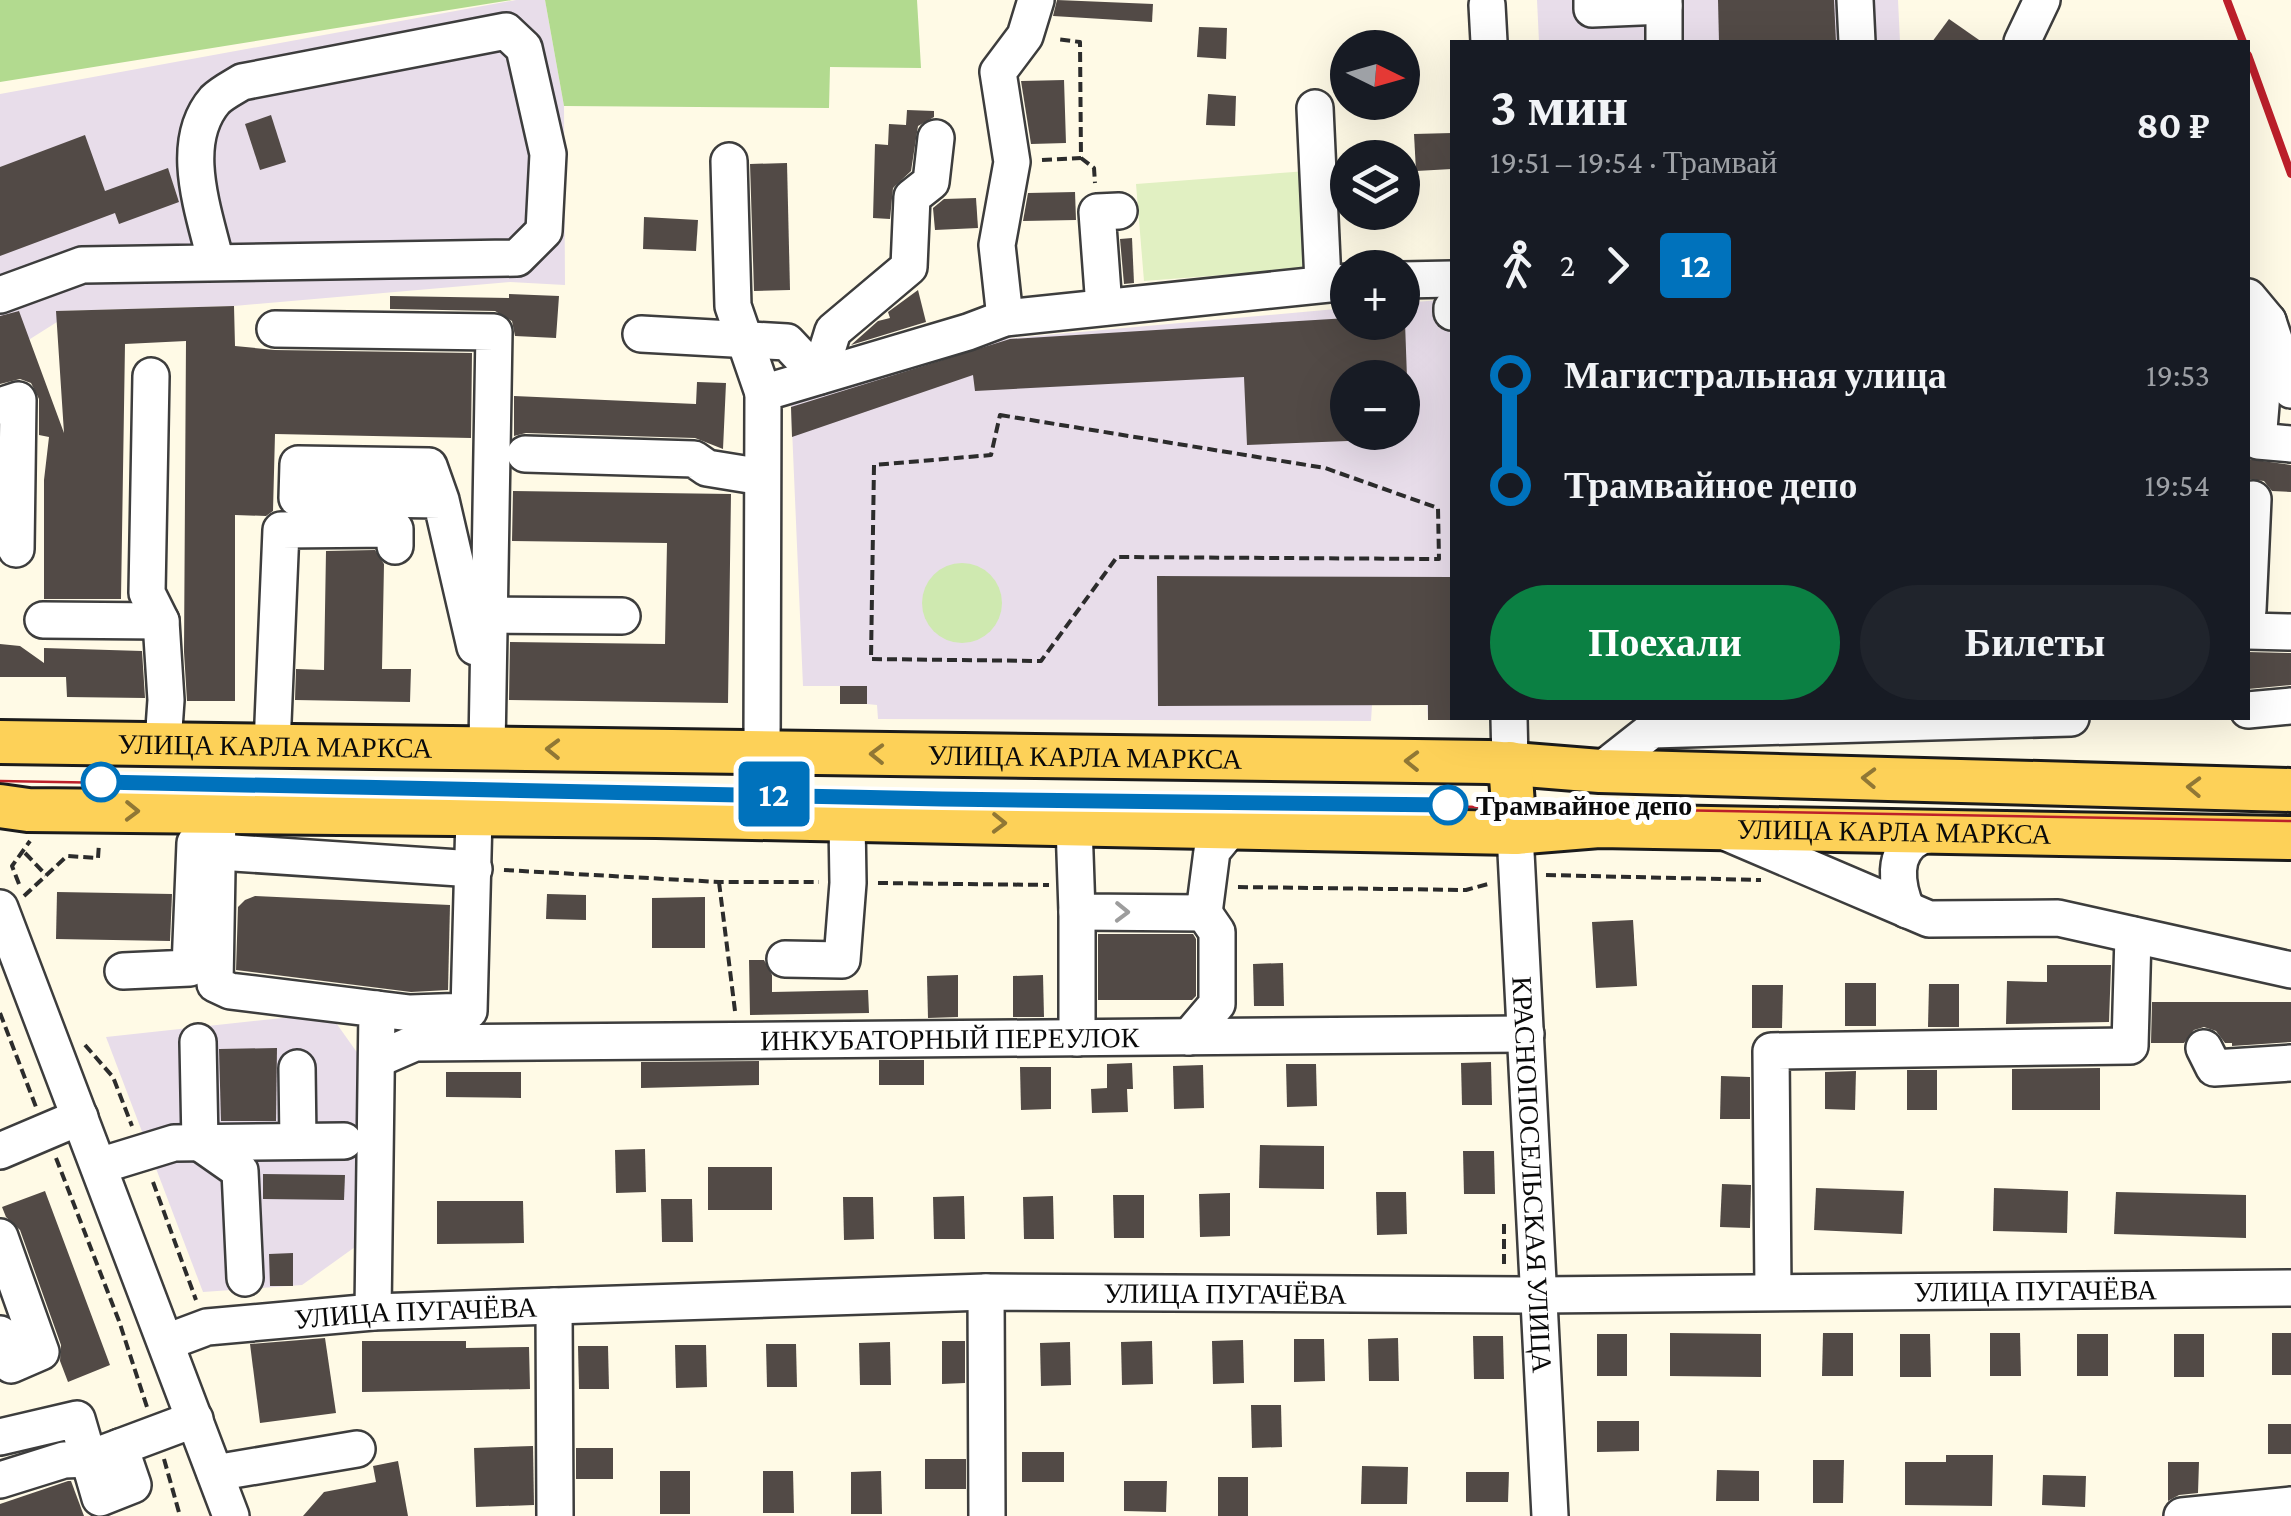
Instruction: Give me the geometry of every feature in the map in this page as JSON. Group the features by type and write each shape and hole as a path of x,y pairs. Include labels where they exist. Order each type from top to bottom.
{"main road":[{"name":"УЛИЦА КАРЛА МАРКСА","path":"0,742 1510,763 1600,771 2291,790"},
{"path":"1510,763 1516,854"},
{"name":"УЛИЦА КАРЛА МАРКСА","path":"0,806 211,825 474,816 1231,828 1516,854 1600,826 2291,838"}],"street":[{"path":"1005,318 997,245 1012,162 998,72 1025,36 1036,0"},
{"path":"1592,0 1592,9 1664,3 1664,40"},
{"path":"1855,0 1857,40"},
{"path":"2023,40 2042,0"},
{"path":"1488,5 1488,40"},
{"path":"0,295 82,266 517,258 544,231 548,154 524,48 506,31 242,82 216,100 195,138 198,185 216,263"},
{"path":"1315,108 1331,250"},
{"path":"820,376 833,331 909,267 912,197 931,182 936,138"},
{"path":"729,161 733,306 763,393 762,752"},
{"path":"1104,306 1097,212 1119,211"},
{"path":"1420,280 1450,279"},
{"path":"763,393 1005,318 1330,283"},
{"path":"2258,309 2291,390"},
{"path":"2258,309 2258,441 2291,444"},
{"path":"275,329 494,332 487,748"},
{"path":"641,334 788,342 820,376"},
{"path":"151,376 147,593 161,621 166,700 163,743"},
{"path":"0,406 18,400 16,549 0,515"},
{"path":"525,454 694,459 707,468 762,477"},
{"path":"2250,554 2252,499"},
{"path":"440,500 488,702"},
{"path":"272,746 281,530 395,529 395,546"},
{"path":"489,614 622,616"},
{"path":"43,620 161,621"},
{"path":"2250,631 2291,632"},
{"path":"2250,710 2291,706"},
{"path":"1509,720 1510,763"},
{"path":"1600,771 1652,730 2002,720"},
{"path":"211,825 215,984 230,991 410,1014 469,1011 474,816"},
{"path":"785,959 842,960 848,883 847,820"},
{"path":"211,825 474,869"},
{"path":"123,971 190,968 211,825"},
{"path":"1074,825 1076,1038"},
{"path":"1190,1037 1217,1004 1218,932 1206,900 1212,850 1231,828"},
{"path":"1715,828 1929,919 2058,918 2291,970"},
{"path":"1908,910 1898,891 1897,868 1905,850 1920,836 1954,832"},
{"name":"КРАСНОПОСЕЛЬСКАЯ УЛИЦА","path":"1516,854 1550,1516"},
{"path":"1076,898 1206,900"},
{"path":"0,908 231,1516"},
{"path":"1773,1292 1772,1051 2130,1046 2133,935"},
{"path":"373,1312 377,1009"},
{"name":"ИНКУБАТОРНЫЙ ПЕРЕУЛОК","path":"378,1059 415,1043 1526,1034"},
{"path":"198,1042 200,1143"},
{"path":"2204,1048 2214,1068 2291,1062"},
{"path":"297,1068 298,1141"},
{"path":"0,1151 80,1116"},
{"path":"99,1166 174,1143 344,1140"},
{"path":"200,1143 240,1171 245,1278"},
{"path":"0,1238 41,1352 11,1365 0,1334"},
{"name":"УЛИЦА ПУГАЧЁВА","path":"166,1342 207,1327 373,1312 986,1292 1538,1294 2291,1288"},
{"path":"986,1292 987,1516"},
{"path":"554,1306 555,1516"},
{"path":"0,1437 76,1419 104,1453"},
{"path":"0,1480 64,1460 104,1453 195,1419"},
{"path":"215,1474 357,1448"},
{"path":"2182,1516 2291,1505"},
{"path":"1550,1516 1572,1516"}],"path":[{"path":"1012,162 1081,158 1080,42 1025,36"},
{"path":"1000,415 1325,468 1438,508 1439,560 1118,557 1041,661 871,659 874,465 991,455 1000,415"},
{"path":"32,838 12,866 23,896 67,856 98,858 99,838"},
{"path":"25,852 46,874"},
{"path":"1206,900 1466,890 1516,854"},
{"path":"474,869 719,882 848,883 1076,898"},
{"path":"719,882 738,1040"},
{"path":"0,1014 119,1321 180,1516"},
{"path":"74,1033 113,1077 207,1327"}],"shaded area":[{"path":"516,0 545,0 564,106 565,285 510,282 234,306 57,311 57,322 0,358 0,94"},
{"path":"1537,0 1898,0 1900,40 1539,40"},
{"path":"1450,299 1450,720 1428,720 1427,705 1372,705 1371,721 878,719 877,705 867,704 867,686 803,686 791,405 968,342 1330,310 1330,340 1420,340 1420,302"},
{"path":"329,1013 361,1058 355,1247 302,1285 203,1292 106,1037"}],"green space":[{"path":"0,0 512,0 0,82"},
{"path":"545,0 917,0 921,68 830,67 829,108 564,106"},
{"path":"1307,171 1314,268 1144,281 1136,184"},
{"path":"962,563 977,566 990,575 999,588 999,618 990,631 977,640 962,643 947,640 934,631 925,618 922,603 925,588 934,575 947,566"}],"building":[{"path":"1057,0 1153,4 1152,22 1053,16"},
{"path":"1718,0 1834,0 1836,40 1719,40"},
{"path":"1949,19 1979,40 1933,40"},
{"path":"1199,27 1227,28 1226,59 1197,57"},
{"path":"1064,80 1066,143 1031,144 1021,81"},
{"path":"1208,94 1236,96 1235,126 1206,125"},
{"path":"907,110 934,111 934,117 918,126 911,171 893,188 890,219 873,218 875,144 888,145 889,124 906,125"},
{"path":"271,115 286,162 260,170 245,124"},
{"path":"1450,133 1450,169 1420,171 1420,140 1414,140 1414,134"},
{"path":"85,135 105,191 168,168 179,202 119,224 115,213 0,256 0,167"},
{"path":"787,163 790,290 754,291 750,164"},
{"path":"1075,192 1076,220 1023,221 1028,193"},
{"path":"976,198 978,228 935,230 933,208 944,199"},
{"path":"644,217 698,220 696,251 643,249"},
{"path":"1132,238 1134,283 1124,284 1120,239"},
{"path":"918,290 926,322 851,345 878,321 890,318 888,312"},
{"path":"509,294 559,296 556,338 515,336 512,321 495,311 390,309 390,296 509,298"},
{"path":"234,306 235,346 472,353 471,438 275,434 273,511 266,516 235,515 235,701 187,701 186,341 125,344 121,599 44,599 44,480 49,437 39,435 39,399 31,383 20,379 0,384 0,316 19,311 64,433 56,311"},
{"path":"1330,319 1330,340 1406,340 1406,360 1330,360 1330,442 1247,445 1244,377 975,391 973,375 792,437 791,407 1010,339"},
{"path":"697,382 726,383 723,449 695,438 526,433 514,436 514,396 696,404"},
{"path":"2250,459 2291,465 2291,492 2272,491 2264,481 2250,479"},
{"path":"513,491 731,494 728,703 509,700 510,642 665,644 667,543 512,541"},
{"path":"375,550 384,564 382,669 411,669 410,702 295,700 296,669 324,670 326,551"},
{"path":"1157,576 1450,577 1450,720 1428,720 1428,705 1158,706"},
{"path":"0,644 20,646 44,663 44,648 142,651 145,698 67,697 66,677 0,677"},
{"path":"2250,652 2291,653 2291,685 2250,689"},
{"path":"840,686 867,686 867,704 840,704"},
{"path":"57,892 172,894 170,941 56,939"},
{"path":"547,894 586,895 586,920 546,919"},
{"path":"255,896 450,905 448,990 411,992 236,970 238,907"},
{"path":"705,897 705,948 652,948 652,898"},
{"path":"1633,920 1637,986 1596,988 1592,922"},
{"path":"1098,934 1193,934 1196,996 1192,1000 1098,1000"},
{"path":"749,960 764,960 772,975 772,992 868,990 869,1013 750,1015"},
{"path":"1283,963 1284,1006 1254,1006 1253,964"},
{"path":"2047,965 2111,965 2109,1022 2006,1024 2007,981 2047,982"},
{"path":"958,975 958,1017 928,1018 927,976"},
{"path":"1043,975 1044,1017 1013,1017 1013,976"},
{"path":"1845,983 1876,983 1876,1026 1845,1026"},
{"path":"1929,984 1959,984 1959,1027 1928,1027"},
{"path":"1752,985 1783,985 1782,1028 1752,1028"},
{"path":"2152,1002 2291,1002 2291,1042 2232,1046 2216,1031 2204,1027 2194,1030 2184,1043 2151,1043"},
{"path":"277,1048 276,1121 221,1121 219,1049"},
{"path":"879,1060 924,1060 924,1085 879,1085"},
{"path":"759,1061 759,1085 641,1088 641,1062"},
{"path":"1491,1062 1492,1105 1462,1105 1461,1063"},
{"path":"1132,1063 1133,1089 1127,1089 1128,1112 1092,1113 1091,1089 1107,1088 1107,1064"},
{"path":"1286,1064 1316,1064 1317,1106 1287,1107"},
{"path":"1203,1065 1204,1108 1174,1109 1173,1066"},
{"path":"1020,1067 1051,1067 1051,1109 1021,1110"},
{"path":"2100,1068 2100,1110 2012,1110 2012,1069"},
{"path":"1907,1070 1937,1070 1937,1110 1907,1110"},
{"path":"1856,1071 1855,1110 1825,1109 1825,1072"},
{"path":"446,1072 521,1072 521,1098 446,1097"},
{"path":"1721,1076 1750,1077 1750,1119 1720,1119"},
{"path":"1260,1145 1324,1146 1324,1189 1259,1188"},
{"path":"645,1149 646,1192 616,1193 615,1150"},
{"path":"1463,1151 1494,1151 1495,1194 1464,1194"},
{"path":"708,1167 772,1167 772,1210 708,1210"},
{"path":"263,1174 345,1175 344,1200 263,1199"},
{"path":"1722,1184 1751,1185 1750,1228 1720,1227"},
{"path":"1816,1188 1904,1191 1902,1234 1814,1230"},
{"path":"1994,1188 2068,1191 2067,1233 1993,1231"},
{"path":"45,1191 110,1365 68,1382 60,1361 61,1345 20,1230 6,1217 2,1207"},
{"path":"1376,1192 1406,1192 1407,1234 1377,1235"},
{"path":"2116,1192 2246,1195 2246,1238 2114,1234"},
{"path":"1230,1193 1230,1236 1200,1237 1199,1194"},
{"path":"1113,1195 1144,1195 1144,1238 1114,1238"},
{"path":"964,1196 965,1239 934,1239 933,1197"},
{"path":"1053,1196 1054,1239 1024,1239 1023,1197"},
{"path":"843,1197 873,1197 874,1239 844,1240"},
{"path":"661,1199 692,1199 693,1242 662,1242"},
{"path":"437,1201 523,1201 524,1243 437,1244"},
{"path":"293,1253 293,1286 270,1286 269,1254"},
{"path":"1670,1333 1761,1334 1761,1377 1670,1376"},
{"path":"1823,1333 1853,1333 1853,1376 1822,1376"},
{"path":"1990,1333 2020,1333 2021,1376 1990,1376"},
{"path":"2272,1333 2291,1333 2291,1375 2272,1375"},
{"path":"1597,1334 1627,1334 1627,1376 1597,1376"},
{"path":"1900,1334 1930,1334 1931,1377 1900,1377"},
{"path":"2077,1334 2108,1334 2108,1376 2077,1376"},
{"path":"2174,1334 2204,1334 2204,1377 2174,1377"},
{"path":"1473,1336 1503,1336 1504,1379 1474,1379"},
{"path":"325,1338 336,1413 260,1423 250,1344"},
{"path":"1398,1338 1399,1381 1369,1381 1368,1339"},
{"path":"1294,1339 1324,1339 1325,1381 1294,1382"},
{"path":"1243,1340 1244,1383 1213,1384 1212,1341"},
{"path":"362,1341 466,1341 466,1348 529,1347 530,1389 362,1392"},
{"path":"942,1341 965,1341 965,1383 942,1384"},
{"path":"1152,1341 1153,1384 1122,1385 1121,1342"},
{"path":"890,1342 891,1385 860,1385 859,1343"},
{"path":"1070,1342 1071,1385 1041,1386 1040,1343"},
{"path":"766,1344 796,1344 797,1387 767,1387"},
{"path":"675,1345 706,1345 707,1387 676,1388"},
{"path":"578,1346 608,1346 609,1389 579,1389"},
{"path":"1251,1405 1281,1405 1282,1447 1252,1448"},
{"path":"1597,1421 1639,1421 1639,1451 1597,1452"},
{"path":"2268,1424 2291,1424 2291,1454 2268,1454"},
{"path":"533,1446 534,1505 476,1507 474,1448"},
{"path":"576,1448 613,1448 613,1479 576,1479"},
{"path":"1022,1452 1064,1452 1064,1482 1022,1482"},
{"path":"1946,1455 1993,1455 1992,1506 1905,1505 1905,1462 1946,1462"},
{"path":"925,1459 966,1459 966,1489 925,1489"},
{"path":"1813,1460 1844,1460 1843,1503 1813,1503"},
{"path":"398,1461 408,1516 303,1516 324,1492 376,1482 373,1466"},
{"path":"2168,1462 2199,1462 2198,1493 2168,1501"},
{"path":"1362,1466 1408,1467 1407,1504 1361,1504"},
{"path":"1717,1470 1759,1471 1759,1501 1716,1501"},
{"path":"660,1471 690,1471 690,1514 660,1514"},
{"path":"763,1471 793,1471 794,1513 763,1513"},
{"path":"881,1471 882,1514 851,1514 851,1472"},
{"path":"1466,1472 1509,1472 1508,1502 1466,1502"},
{"path":"2043,1475 2086,1476 2085,1507 2042,1505"},
{"path":"1218,1477 1248,1477 1248,1516 1218,1516"},
{"path":"68,1481 84,1516 0,1516 0,1504"},
{"path":"1124,1481 1167,1481 1166,1512 1124,1511"}],"tram line":[{"path":"0,781 2291,821"},
{"name":"12","path":"101,782 1448,805"}],"railway":[{"path":"2227,0 2242,40"},
{"path":"2250,61 2291,174"}],"place":[{"name":"Трамвайное депо","path":"1448,805"}]}
